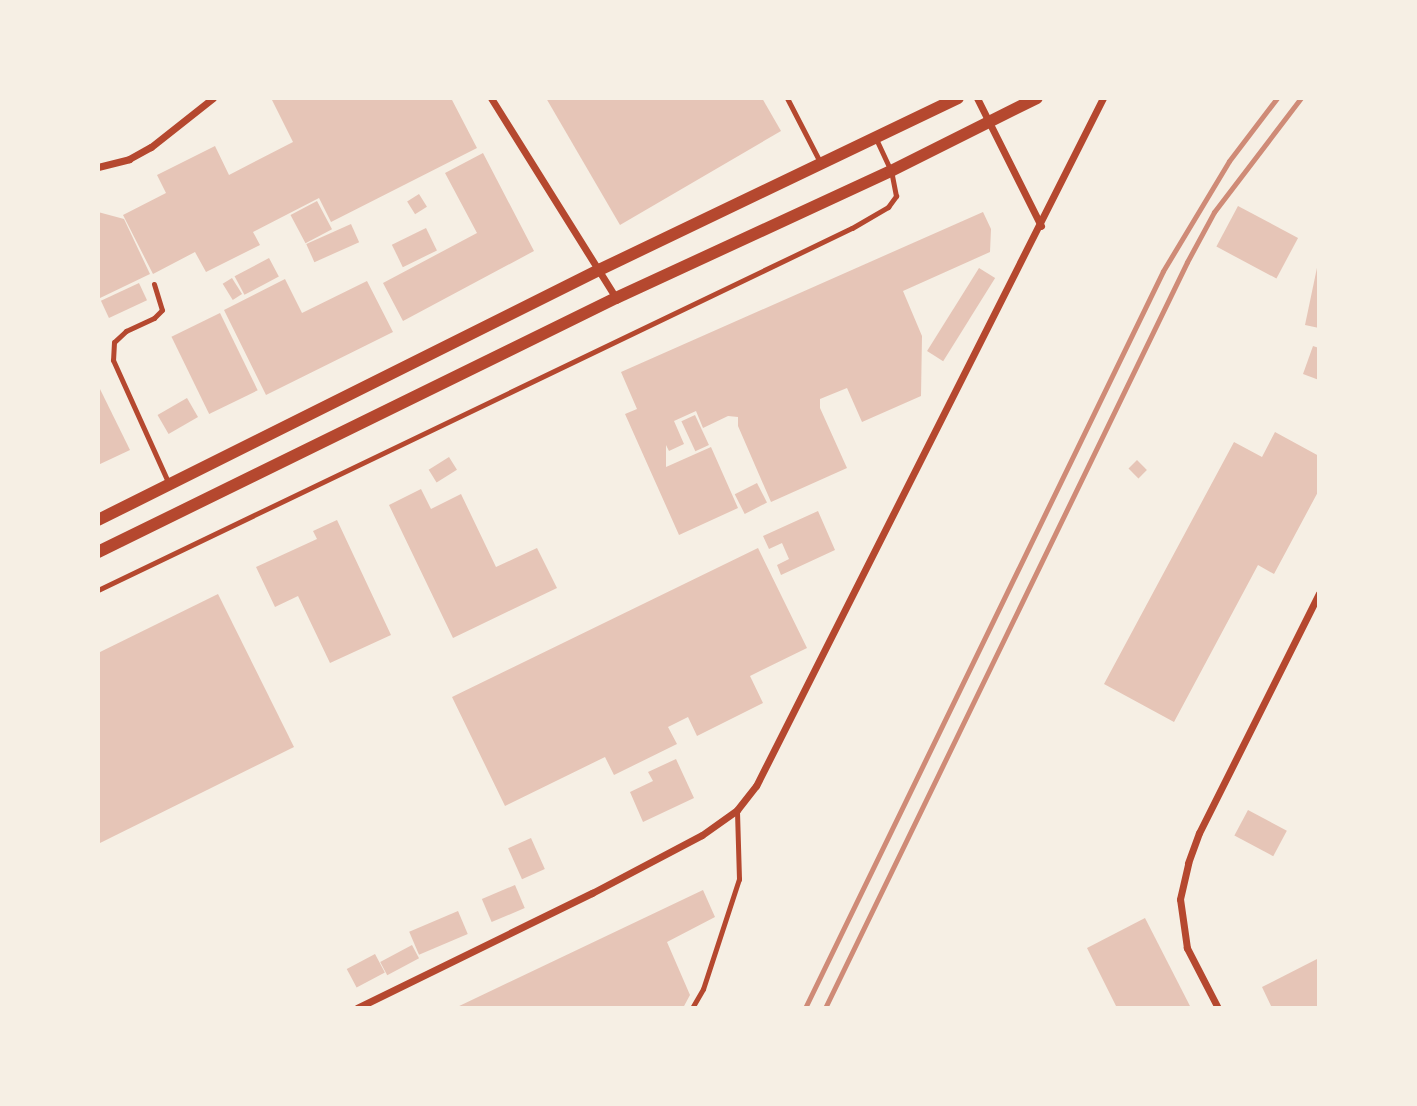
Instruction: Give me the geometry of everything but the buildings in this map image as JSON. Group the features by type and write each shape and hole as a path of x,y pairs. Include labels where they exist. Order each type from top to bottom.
{"street":[{"path":"98,167 128,159 151,146 213,98"},
{"path":"491,98 616,298"},
{"path":"98,520 599,270 958,98"},
{"path":"977,98 1041,226"},
{"path":"98,552 616,298 891,171 1037,98"},
{"path":"357,1008 592,894 702,835 737,810 756,786 1041,226 1103,98"},
{"path":"1218,1008 1187,948 1180,899 1188,863 1199,833 1319,593"}],"lane":[{"path":"788,98 821,164"},
{"path":"98,590 852,228 888,207 894,200 891,171 875,138"},
{"path":"154,284 162,310 155,318 126,331 114,342 113,360 170,485"},
{"path":"692,1008 704,989 739,879 737,810"}],"railway":[{"path":"805,1008 1163,271 1229,161 1277,98"},
{"path":"825,1008 1187,262 1214,212 1301,98"}]}
